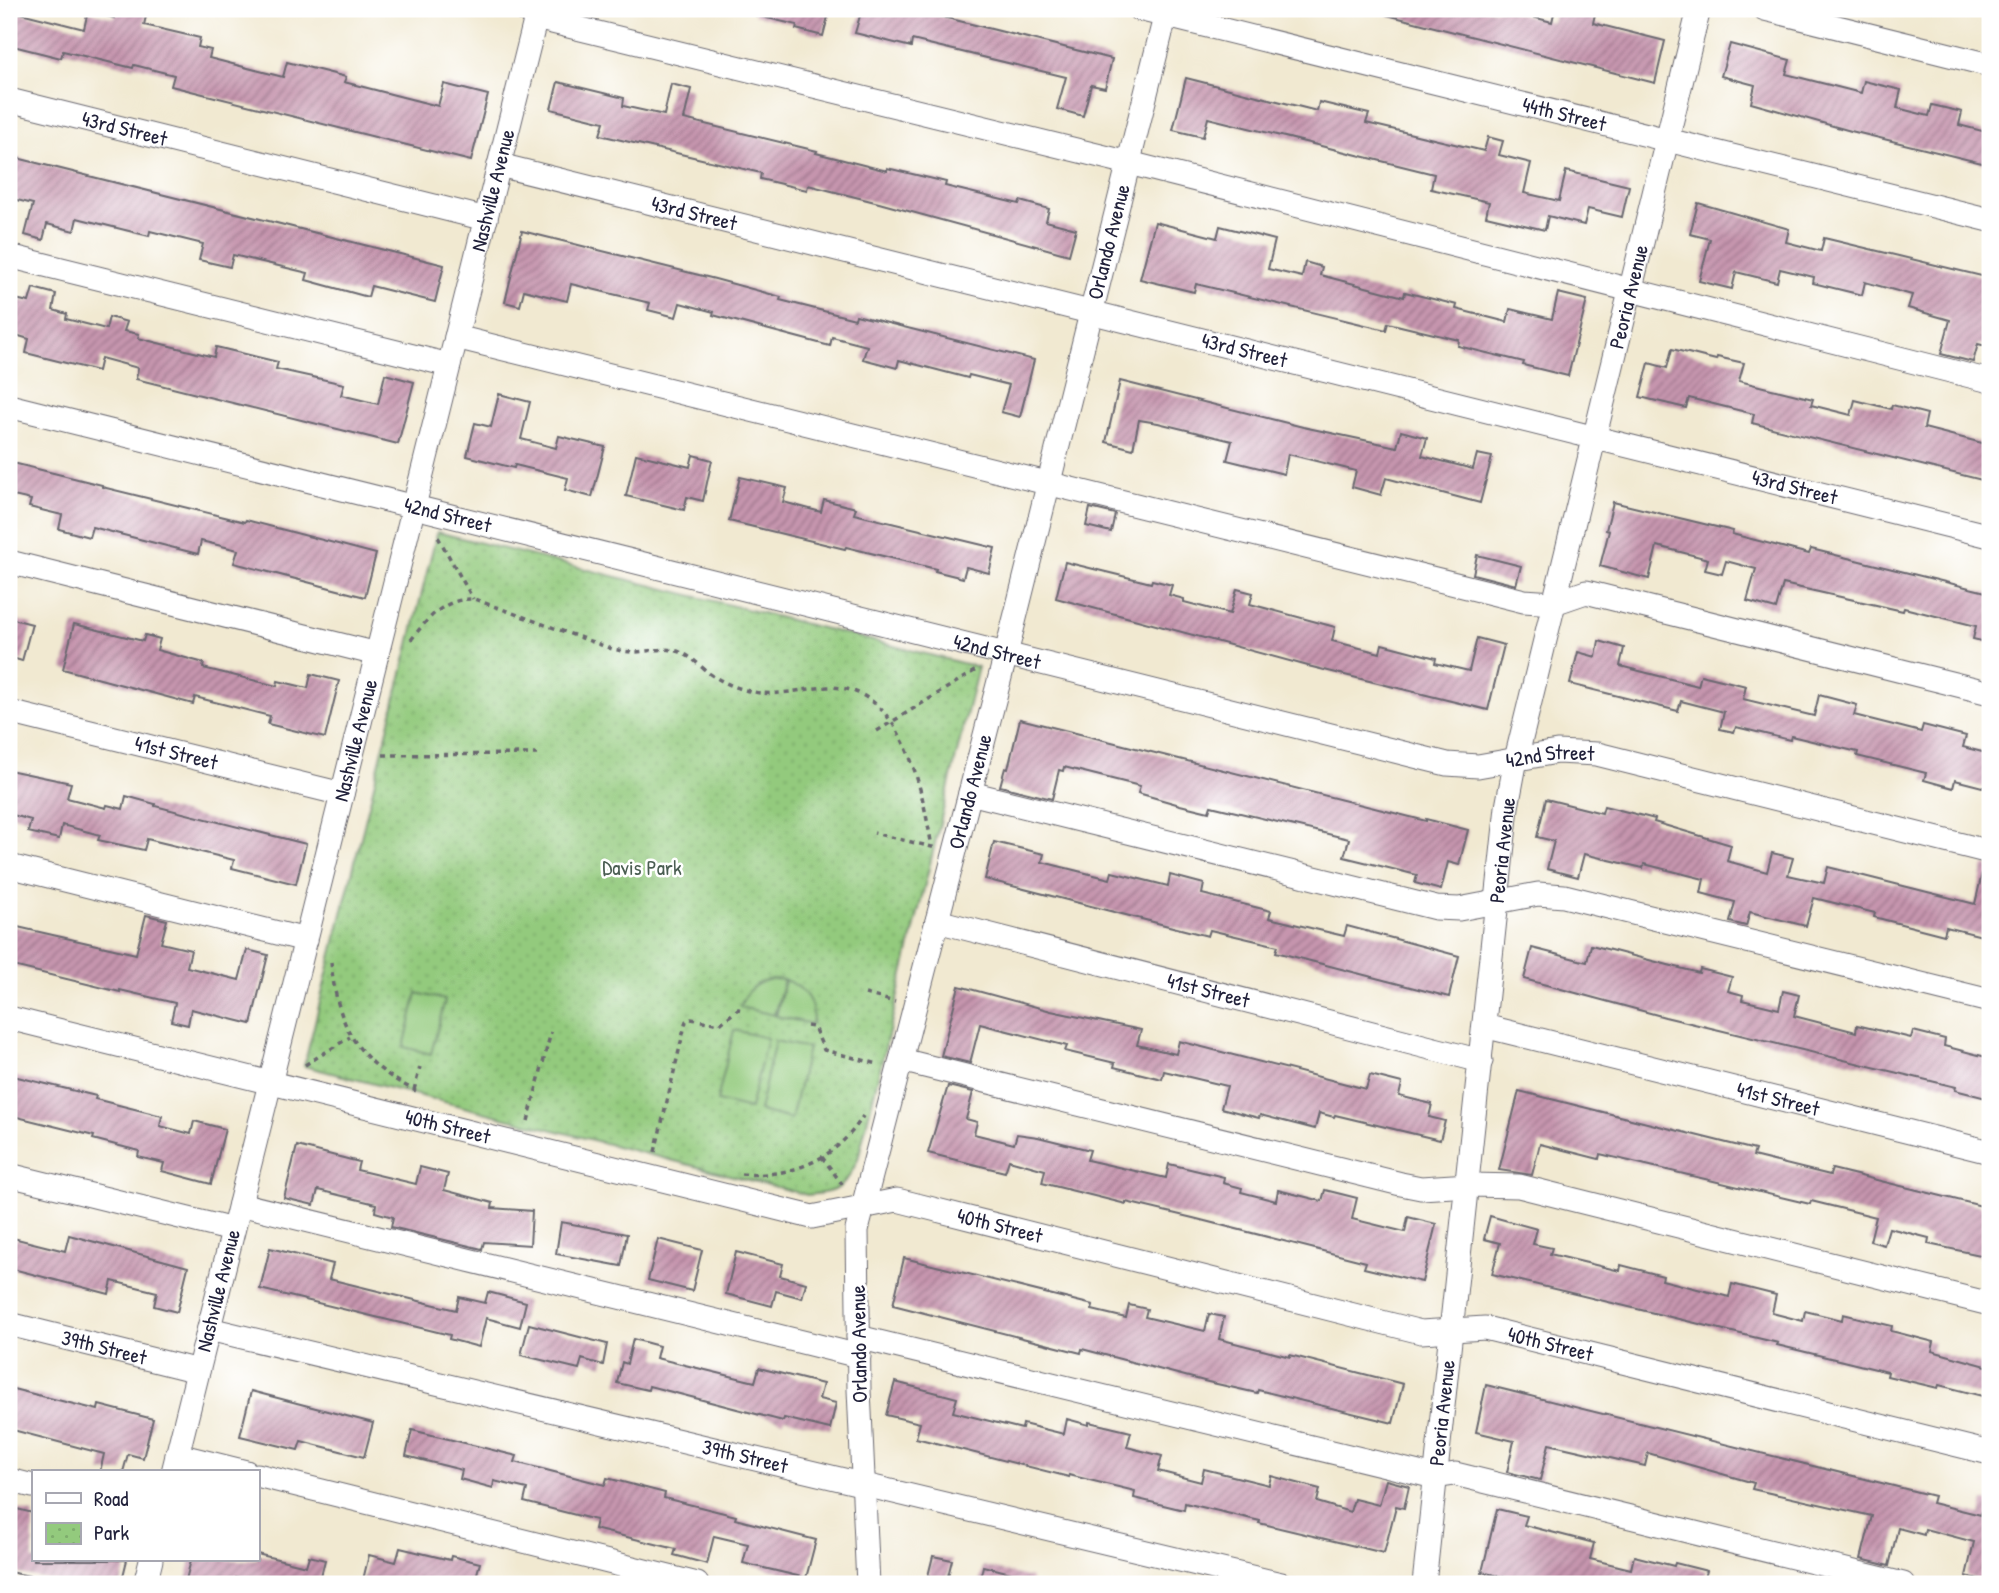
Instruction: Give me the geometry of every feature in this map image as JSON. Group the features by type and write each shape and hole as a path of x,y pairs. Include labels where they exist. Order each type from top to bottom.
{"street":[{"name":"44th Street","path":"1139,9 1166,12 1990,220"},
{"name":"Peoria Avenue","path":"1424,1584 1507,807 1516,759 1699,9"},
{"path":"1765,9 1990,65"},
{"path":"533,12 1990,381"},
{"name":"Nashville Avenue","path":"175,1464 486,219 533,12"},
{"name":"Orlando Avenue","path":"868,1584 857,1230 891,1062 937,921 1166,12"},
{"name":"43rd Street","path":"9,100 486,219"},
{"name":"43rd Street","path":"499,165 1990,536"},
{"path":"9,256 449,365"},
{"path":"456,337 1524,601 1554,603 1586,592 1990,693"},
{"name":"42nd Street","path":"9,406 1447,764 1478,766 1558,752 1597,754 1990,852"},
{"path":"9,562 377,654"},
{"name":"41st Street","path":"9,712 342,794"},
{"path":"970,793 1436,908 1459,909 1538,894 1564,897 1990,1001"},
{"path":"9,866 306,940"},
{"name":"41st Street","path":"937,921 1480,1061"},
{"name":"40th Street","path":"9,1018 812,1217 897,1200 1421,1332 1485,1328 1990,1452"},
{"name":"41st Street","path":"1484,1026 1990,1152"},
{"path":"891,1062 1421,1188 1519,1186 1990,1304"},
{"path":"9,1175 233,1230"},
{"path":"240,1204 1435,1477 1455,1474 1903,1584"},
{"name":"39th Street","path":"9,1324 198,1371"},
{"name":"39th Street","path":"208,1329 1281,1584"},
{"path":"175,1464 228,1470"},
{"path":"259,1475 697,1584"},
{"path":"9,1480 32,1486"},
{"path":"145,1584 150,1562"}],"path":[{"path":"438,537 474,599"},
{"path":"411,640 445,605 463,599 474,599 612,649 632,652 670,649 683,653 726,684 742,690 771,694 829,687 865,697 881,708 892,722 912,764 932,847 874,833"},
{"path":"877,731 976,670"},
{"path":"383,755 537,754"},
{"path":"331,962 335,997 350,1037 363,1055 394,1081 415,1091 420,1067"},
{"path":"864,994 895,1002"},
{"path":"654,1152 686,1021 691,1019 720,1024 738,1009 743,1010"},
{"path":"807,1026 814,1027 824,1050 891,1062"},
{"path":"528,1121 551,1032"},
{"path":"305,1065 350,1037"},
{"path":"741,1174 778,1174 801,1169 822,1157 855,1129 868,1108"},
{"path":"822,1157 842,1184"}],"green space":[{"name":"Davis Park","path":"437,532 978,667 858,1159 849,1177 839,1187 807,1195 304,1066"},
{"path":"772,979 784,980 774,1015 740,1007 752,988"},
{"path":"785,980 798,987 807,997 812,1009 812,1024 776,1016"},
{"path":"417,993 445,1000 431,1054 404,1047"},
{"path":"734,1030 767,1038 750,1109 717,1101"},
{"path":"775,1041 808,1048 791,1119 759,1111"}],"building":[{"path":"117,9 147,12 144,25 200,38 198,47 211,50 209,58 283,77 287,62 346,77 344,82 438,106 444,84 488,95 471,161 171,86 174,75 63,51 61,58 9,45 9,10 84,29 88,11 114,18"},
{"path":"755,9 830,9 823,36 796,29 797,25 754,15"},
{"path":"862,9 911,9 1112,59 1105,88 1091,85 1083,116 1057,109 1066,77 912,40 911,47 855,33"},
{"path":"1388,9 1509,9 1552,22 1555,9 1572,9 1595,14 1593,23 1665,41 1655,83 1387,15"},
{"path":"1730,44 1790,60 1786,74 1861,93 1864,81 1901,90 1897,108 1929,116 1932,105 1962,112 1959,125 1990,133 1990,165 1751,103 1755,85 1721,76"},
{"path":"1186,78 1317,111 1319,102 1369,114 1366,123 1484,151 1488,137 1503,141 1499,155 1531,163 1524,193 1559,201 1566,171 1629,186 1622,217 1588,209 1584,225 1548,216 1545,230 1486,216 1489,202 1431,189 1434,174 1208,118 1203,137 1173,130"},
{"path":"558,82 624,98 623,106 664,115 671,84 691,89 684,119 887,171 887,168 946,182 945,186 1049,209 1046,221 1076,229 1069,255 879,203 808,185 807,190 760,179 761,173 600,135 604,122 551,109"},
{"path":"9,156 444,265 435,302 371,286 368,297 306,280 308,273 233,255 230,267 199,260 203,244 150,231 149,236 77,218 74,231 47,224 43,240 25,235 33,204 9,198"},
{"path":"1698,203 1789,229 1786,242 1821,251 1824,238 1990,278 1990,347 1978,344 1973,362 1941,354 1950,320 1908,308 1912,295 1865,282 1862,295 1813,283 1814,277 1780,269 1777,282 1736,272 1732,289 1699,281 1710,239 1690,234"},
{"path":"1155,222 1217,238 1220,226 1275,240 1268,269 1302,277 1305,262 1322,267 1320,275 1404,297 1405,292 1457,305 1456,309 1507,322 1510,309 1552,319 1558,293 1587,300 1568,376 1458,346 1459,340 1388,323 1386,330 1196,284 1194,292 1140,279"},
{"path":"522,231 715,279 781,297 780,300 855,319 856,315 1034,360 1020,417 1001,412 1009,385 969,375 968,378 899,360 897,368 863,359 867,346 832,337 830,346 713,315 714,312 680,303 676,317 648,310 650,303 571,284 567,301 524,290 520,306 505,302"},
{"path":"33,288 56,294 53,310 67,314 66,319 106,329 109,317 127,322 124,331 139,334 138,338 214,357 216,347 278,362 276,369 344,384 341,395 378,404 385,374 414,382 398,444 136,379 138,368 101,358 98,371 26,353 29,339 9,333 9,324 15,299 29,302"},
{"path":"1672,349 1716,360 1717,357 1744,363 1739,381 1813,399 1811,405 1851,415 1855,400 1891,409 1892,405 1927,414 1924,428 1990,445 1990,482 1752,423 1754,414 1689,398 1686,408 1640,397 1649,363 1667,368"},
{"path":"1120,381 1303,427 1397,447 1401,431 1427,438 1422,456 1473,469 1477,454 1492,457 1480,503 1386,478 1381,495 1352,487 1356,471 1288,454 1284,474 1227,460 1232,441 1158,423 1139,420 1133,449 1106,442"},
{"path":"499,394 530,402 521,439 556,448 559,436 605,447 592,497 565,490 568,478 467,456 475,423 491,427"},
{"path":"636,454 690,467 693,455 712,460 703,501 687,497 684,510 626,496"},
{"path":"9,462 376,554 365,597 234,563 238,550 201,541 198,554 92,527 89,537 59,529 62,515 29,507 31,500 9,495"},
{"path":"740,477 787,488 783,502 821,512 824,500 856,508 854,514 995,548 989,573 966,567 963,578 846,547 845,549 729,521"},
{"path":"1613,502 1733,531 1732,534 1809,554 1811,549 1990,593 1990,643 1973,639 1976,626 1904,608 1903,611 1783,584 1776,609 1747,601 1756,569 1726,561 1722,574 1705,570 1708,559 1657,546 1649,579 1600,566"},
{"path":"1090,508 1115,514 1111,532 1086,526"},
{"path":"1477,555 1521,566 1516,585 1473,574"},
{"path":"1065,562 1151,583 1152,580 1172,585 1169,595 1184,599 1184,602 1230,614 1237,589 1253,593 1250,604 1335,627 1332,641 1380,653 1382,644 1436,658 1435,663 1469,671 1477,638 1504,645 1488,710 1308,666 1056,598"},
{"path":"9,618 32,624 22,661 9,657"},
{"path":"74,624 143,641 145,635 160,639 157,650 204,663 203,668 277,686 278,681 308,688 311,674 339,681 325,738 268,724 270,716 195,697 193,704 63,669"},
{"path":"1599,641 1624,648 1620,666 1698,686 1701,675 1746,686 1743,699 1814,716 1819,695 1857,705 1854,715 1921,732 1923,725 1966,736 1963,747 1990,754 1990,789 1955,780 1953,788 1924,780 1926,773 1857,756 1858,752 1791,736 1790,740 1736,727 1734,732 1720,729 1724,712 1681,701 1678,711 1570,684 1578,652 1596,657"},
{"path":"1020,719 1468,830 1459,865 1448,862 1441,890 1415,883 1417,875 1344,857 1349,839 1211,806 1209,812 1180,805 1138,793 1140,786 1064,767 1063,771 1059,770 1052,799 1000,786 1005,768 1008,769"},
{"path":"9,770 71,783 67,798 106,808 107,805 123,809 126,796 155,806 306,844 296,884 232,868 234,860 147,839 144,850 98,840 100,835 62,825 59,839 28,832 31,820 9,814"},
{"path":"1546,799 1602,813 1604,806 1655,819 1654,822 1731,845 1727,861 1767,872 1772,853 1793,858 1788,875 1824,883 1828,867 1975,904 1984,865 1990,866 1990,938 1946,927 1944,935 1874,917 1875,913 1814,898 1806,926 1750,912 1746,926 1730,922 1735,902 1701,893 1704,879 1644,864 1643,868 1584,854 1578,877 1547,869 1554,841 1537,837"},
{"path":"994,842 1044,854 1042,862 1110,879 1112,872 1168,886 1170,875 1204,884 1202,894 1271,911 1269,918 1344,936 1347,926 1459,956 1449,997 1276,952 1278,946 1210,930 1208,936 985,879"},
{"path":"146,915 167,920 161,943 191,950 187,967 239,980 247,950 268,955 251,1024 191,1009 188,1025 171,1021 175,1003 9,965 9,925 136,954"},
{"path":"1591,945 1699,973 1700,969 1732,977 1728,991 1743,995 1742,1000 1779,1009 1783,991 1799,995 1794,1016 1856,1032 1857,1025 1911,1038 1913,1031 1945,1039 1944,1046 1990,1058 1990,1099 1955,1090 1956,1087 1665,1017 1524,979 1532,948 1587,962"},
{"path":"959,986 1051,1011 1141,1030 1137,1045 1176,1054 1179,1041 1366,1089 1370,1075 1402,1083 1399,1096 1432,1104 1429,1117 1445,1121 1440,1140 1319,1113 1315,1129 1260,1115 1259,1118 1221,1108 1227,1086 1164,1071 1162,1079 1114,1067 1115,1063 1065,1051 1067,1046 980,1024 970,1063 941,1056"},
{"path":"9,1075 96,1096 95,1099 162,1116 160,1126 191,1134 194,1121 225,1129 211,1184 162,1171 164,1163 138,1157 139,1151 93,1139 94,1136 9,1115"},
{"path":"948,1086 973,1092 966,1119 977,1122 974,1134 1014,1144 1017,1134 1038,1137 1090,1150 1087,1160 1166,1178 1169,1164 1224,1177 1223,1183 1242,1188 1241,1192 1276,1201 1278,1190 1322,1201 1325,1190 1357,1198 1352,1219 1405,1232 1408,1217 1436,1224 1422,1282 1364,1268 1366,1262 1042,1183 1045,1170 1009,1160 1005,1172 928,1153"},
{"path":"1519,1091 1755,1150 1753,1156 1830,1175 1832,1169 1990,1208 1990,1257 1928,1244 1929,1238 1889,1228 1884,1245 1870,1241 1876,1217 1600,1154 1599,1159 1540,1144 1532,1175 1499,1170"},
{"path":"297,1146 359,1162 357,1170 416,1184 420,1167 448,1174 444,1190 493,1203 492,1208 532,1211 530,1245 484,1242 482,1249 391,1227 393,1217 375,1212 376,1204 318,1190 314,1205 284,1198"},
{"path":"1490,1216 1537,1229 1533,1244 1552,1248 1550,1254 1620,1271 1621,1265 1663,1276 1662,1280 1729,1297 1732,1284 1776,1295 1772,1313 1803,1321 1805,1311 1842,1320 1843,1314 1892,1326 1891,1331 1934,1342 1932,1351 1990,1367 1990,1398 1887,1376 1888,1372 1777,1345 1778,1343 1492,1274 1500,1243 1484,1239"},
{"path":"561,1222 627,1234 621,1266 556,1254"},
{"path":"69,1235 188,1267 177,1312 154,1306 157,1292 112,1281 109,1294 9,1268 9,1237 65,1251"},
{"path":"658,1239 702,1250 692,1291 648,1280"},
{"path":"270,1248 333,1264 329,1279 456,1310 459,1297 485,1303 488,1292 526,1302 520,1327 486,1318 479,1347 449,1339 450,1335 260,1289"},
{"path":"736,1252 783,1264 780,1276 806,1283 802,1298 776,1291 772,1306 726,1294"},
{"path":"904,1258 1093,1305 1092,1310 1126,1318 1129,1305 1147,1309 1145,1317 1205,1331 1209,1314 1224,1317 1219,1339 1403,1384 1393,1423 1258,1390 1257,1393 1208,1382 1082,1349 1081,1353 893,1305"},
{"path":"529,1324 607,1344 603,1365 582,1359 579,1369 521,1355"},
{"path":"633,1339 659,1346 656,1358 755,1382 759,1368 823,1384 819,1399 836,1403 830,1429 784,1418 783,1421 649,1386 648,1390 617,1383 622,1362 627,1364"},
{"path":"895,1382 957,1398 953,1412 1022,1429 1023,1424 1064,1434 1067,1419 1131,1432 1127,1447 1162,1456 1158,1471 1201,1482 1204,1469 1269,1485 1271,1476 1320,1489 1317,1502 1350,1512 1354,1499 1379,1505 1386,1480 1409,1486 1404,1508 1396,1506 1384,1553 1185,1503 1184,1510 1134,1498 1135,1491 916,1438 920,1423 886,1415"},
{"path":"1486,1385 1934,1496 1932,1503 1981,1515 1984,1501 1990,1501 1990,1582 1966,1576 1974,1542 1925,1529 1924,1535 1898,1528 1889,1566 1861,1559 1872,1516 1752,1489 1754,1483 1648,1453 1645,1466 1549,1444 1540,1480 1507,1472 1514,1441 1476,1432"},
{"path":"9,1388 98,1410 99,1405 153,1419 143,1458 128,1454 124,1470 100,1470 104,1454 9,1429"},
{"path":"251,1391 373,1423 364,1457 301,1441 298,1450 240,1436"},
{"path":"412,1430 517,1456 515,1462 605,1485 607,1478 665,1493 664,1498 816,1540 806,1578 743,1563 748,1544 714,1536 707,1564 674,1555 676,1549 594,1529 596,1520 524,1502 527,1489 494,1481 493,1488 460,1479 462,1470 406,1456"},
{"path":"9,1507 32,1513 32,1562 126,1562 121,1584 70,1584 9,1572"},
{"path":"1497,1509 1527,1516 1524,1525 1594,1543 1590,1559 1631,1569 1634,1556 1674,1566 1675,1563 1707,1571 1703,1584 1532,1584 1482,1572"},
{"path":"400,1548 450,1560 451,1556 480,1563 474,1584 362,1584 369,1555 396,1562"},
{"path":"259,1554 306,1566 309,1556 325,1560 319,1584 260,1584 236,1578 235,1584 185,1584 190,1562 259,1562"},
{"path":"933,1556 952,1560 946,1584 926,1584"},
{"path":"983,1566 1031,1578 1030,1584 979,1584"}]}
